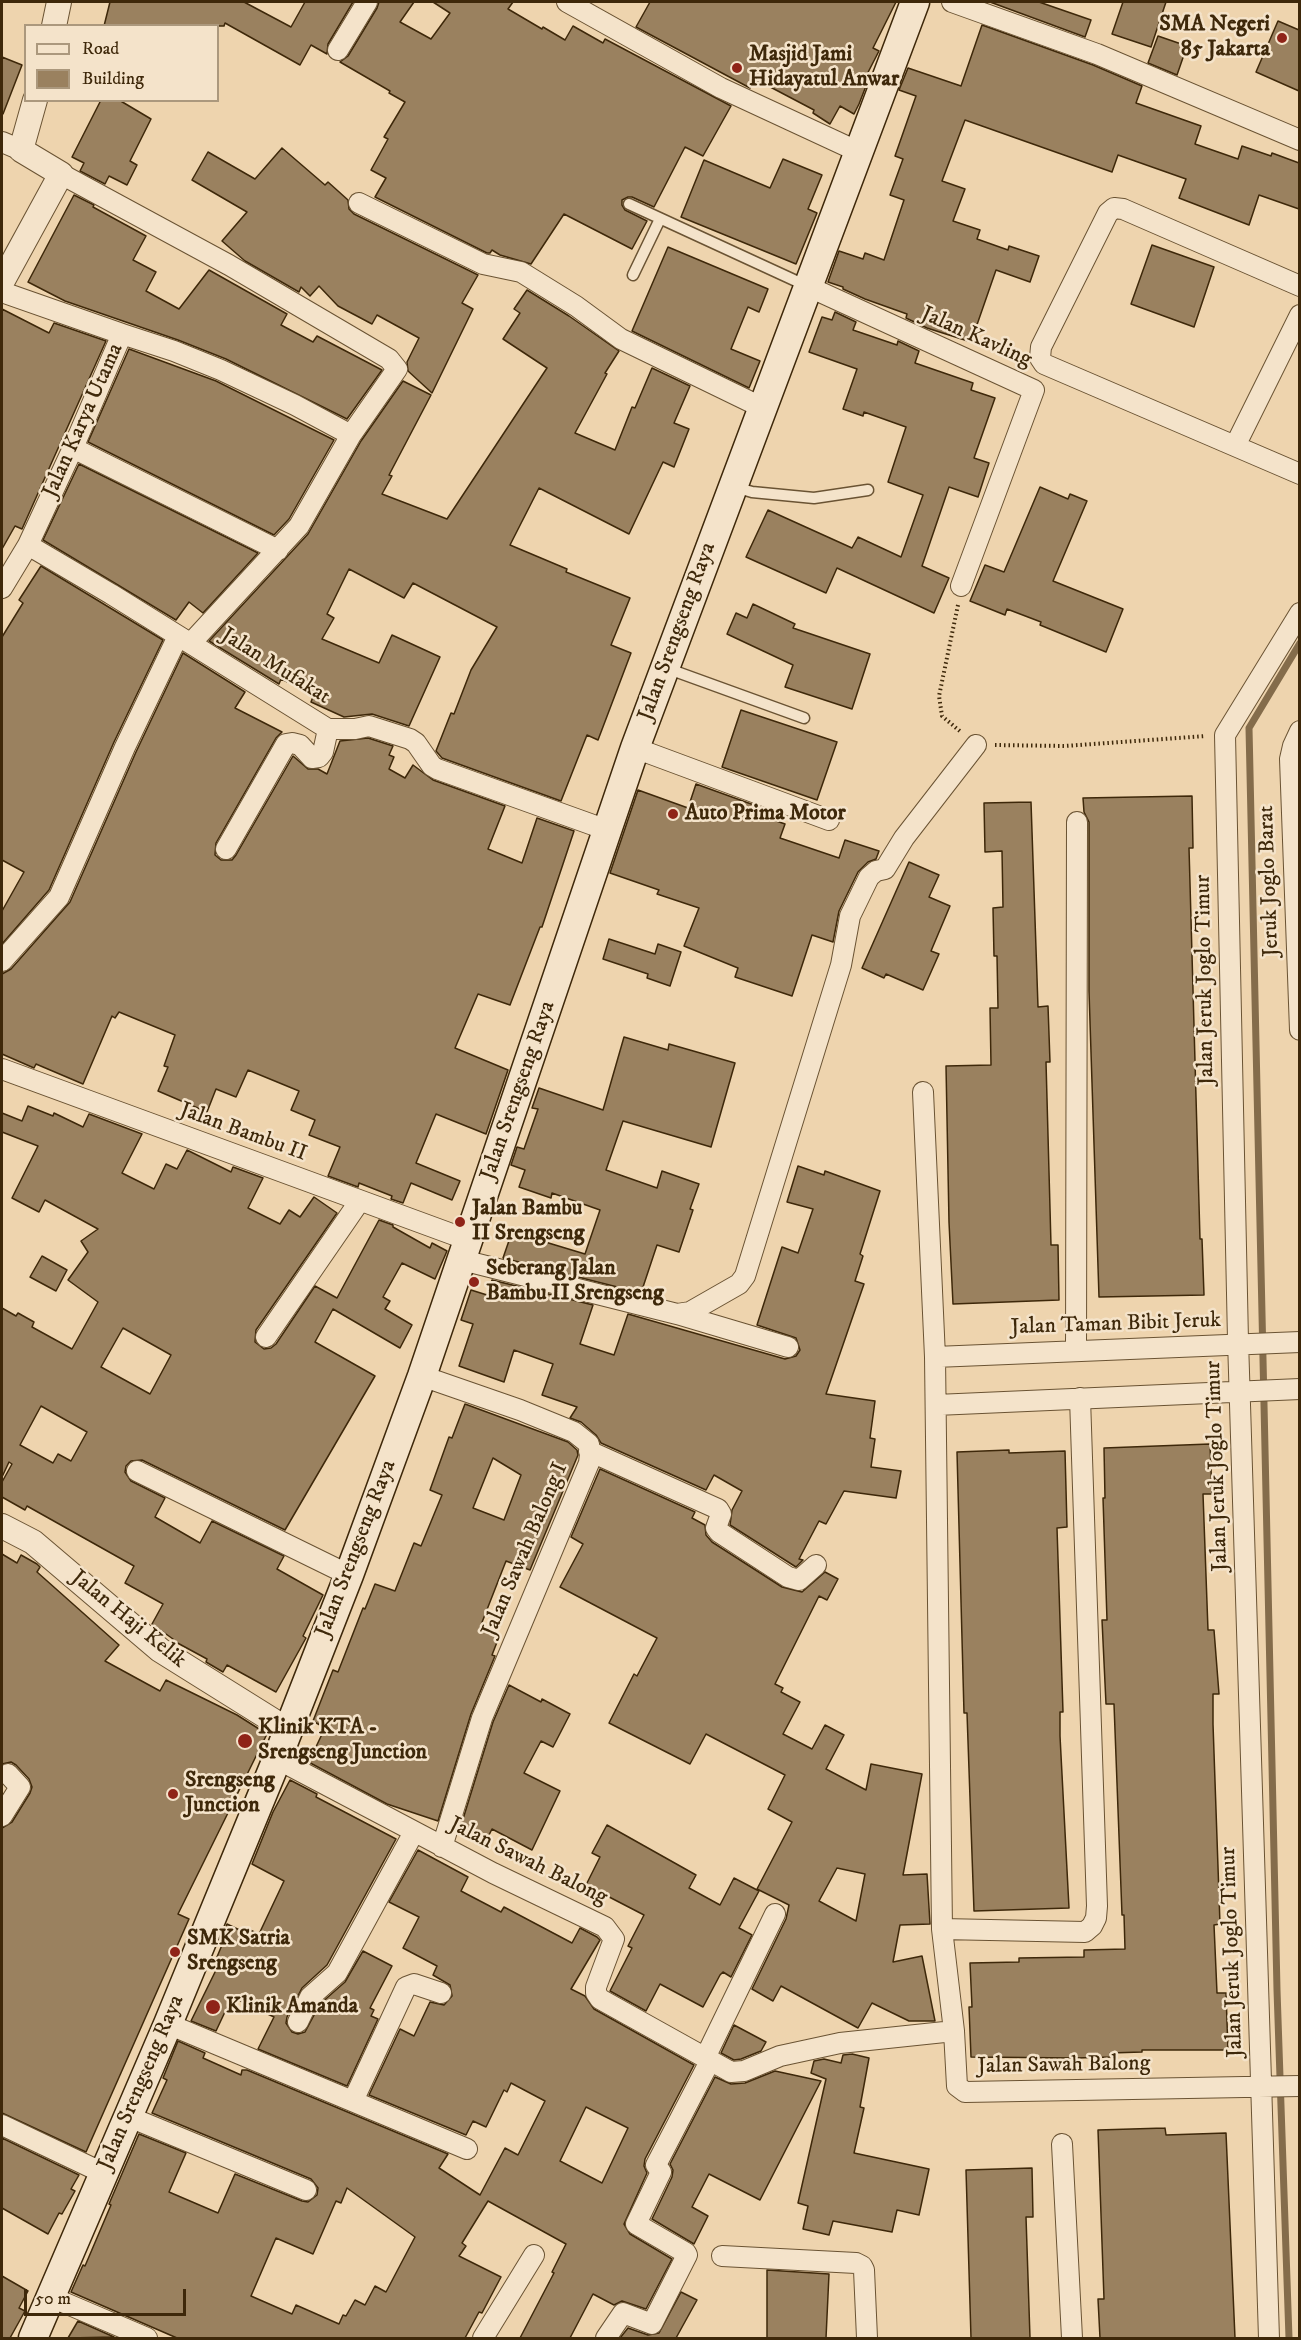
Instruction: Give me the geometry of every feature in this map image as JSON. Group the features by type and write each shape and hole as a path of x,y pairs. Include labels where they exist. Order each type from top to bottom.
{"main road":[{"name":"Jalan Srengseng Raya","path":"33,2338 168,2024 277,1759 349,1575 422,1376 635,748 761,407 915,2"}],"street":[{"path":"54,24 59,2"},
{"path":"338,50 367,2"},
{"path":"567,2 721,88 859,152"},
{"path":"952,2 1097,54 1299,140"},
{"path":"2,961 59,897 125,747 185,639 278,550 311,508 351,435 397,369 389,358 229,265 11,146 33,102"},
{"path":"2,282 61,174"},
{"path":"359,203 483,264 521,272 576,306 621,339 761,407"},
{"path":"1299,286 1123,209 1114,208 1108,213 1041,347 1040,358 1044,364 1299,474"},
{"name":"Jalan Kavling","path":"807,286 1034,390 961,586"},
{"name":"Jalan Karya Utama","path":"2,292 122,334 28,545 2,588"},
{"path":"1234,446 1299,315"},
{"path":"122,334 221,370 351,435"},
{"path":"73,448 278,550"},
{"name":"Jalan Mufakat","path":"28,545 185,639 328,729 355,729 369,726 410,739 417,743 432,766 437,769 607,830"},
{"path":"1225,735 1299,612"},
{"path":"226,849 286,744 292,743 300,746 312,758 319,757 323,752 328,729"},
{"name":"Jeruk Joglo Barat","path":"1299,731 1290,759 1299,1030"},
{"name":"Jalan Jeruk Joglo Timur","path":"1225,735 1239,1344 1269,2086 1269,2338"},
{"path":"677,1314 690,1312 715,1296 730,1290 739,1284 744,1276 841,965 850,916 869,877 876,871 885,869 904,838 976,745"},
{"path":"635,748 829,820"},
{"path":"1076,1351 1077,822"},
{"name":"Jalan Bambu II","path":"2,1069 360,1202 465,1250 788,1347"},
{"path":"923,1092 935,1357 942,1929 954,2031"},
{"path":"266,1337 360,1202"},
{"name":"Jalan Taman Bibit Jeruk","path":"935,1357 1299,1342"},
{"name":"Jalan Sawah Balong I","path":"422,1376 520,1410 573,1432 589,1444 590,1450 589,1463 482,1718 442,1847"},
{"path":"936,1405 1299,1389"},
{"path":"942,1929 1085,1932 1096,1918 1080,1398"},
{"path":"590,1450 718,1509 722,1514 716,1528 719,1532 788,1577 799,1580 816,1565"},
{"path":"137,1471 349,1575"},
{"name":"Jalan Haji Kelik","path":"2,1526 33,1542 160,1650 288,1730"},
{"name":"Jalan Sawah Balong","path":"277,1759 442,1847 605,1927 614,1939 596,1987 596,1994 600,1999 731,2072 744,2071 780,2056 840,2043 954,2031 957,2086 965,2092 1299,2086"},
{"path":"2,1816 20,1787 8,1774"},
{"path":"298,2022 310,1997 337,1973 414,1832"},
{"path":"606,2338 623,2313 648,2324 653,2322 687,2255 636,2224 661,2172 656,2165 775,1914"},
{"path":"353,2102 406,1987 414,1984 441,1993"},
{"path":"168,2024 467,2149"},
{"path":"127,2116 306,2190"},
{"path":"2,2125 103,2173"},
{"path":"1062,2144 1072,2338"},
{"path":"483,2338 534,2255"},
{"path":"722,2256 856,2263 862,2266 867,2338"},
{"path":"51,2297 147,2338"}],"lane":[{"path":"629,204 807,286"},
{"path":"633,274 660,219"},
{"path":"732,486 752,492 814,498 868,490"},
{"path":"664,668 804,718"}],"path":[{"path":"961,586 939,696 942,716 976,745 1065,746 1225,735"}],"building":[{"path":"110,2 244,2 291,27 305,2 353,2 328,44 327,54 311,45 300,65 225,23 224,26 219,26 219,24 104,24"},
{"path":"379,2 414,2 400,22 431,39 450,13 433,2 513,2 508,9 565,40 573,26 603,43 605,39 731,106 703,156 685,147 654,207 632,197 622,200 625,210 647,221 632,249 564,214 531,264 500,255 492,250 487,253 375,197 386,178 371,170 388,139 384,137 405,102 340,62 348,56"},
{"path":"650,2 896,2 873,48 879,51 862,84 866,86 854,114 840,106 830,124 813,113 814,110 757,80 750,88 636,27"},
{"path":"990,2 1039,2 1091,20 1085,37"},
{"path":"1123,2 1166,2 1151,47 1112,34"},
{"name":"SMA Negeri 85 Jakarta","path":"1278,21 1299,30 1299,91 1256,72"},
{"path":"982,25 1093,65 1142,86 1136,103 1201,126 1195,144 1238,159 1242,146 1271,156 1272,153 1299,163 1299,209 1259,195 1249,225 1179,198 1186,179 1118,155 1112,172 965,120 942,181 965,189 953,221 980,230 977,239 1008,250 1009,246 1039,256 1030,282 996,270 971,342 927,328 906,318 907,314 865,299 828,282 839,251 863,259 865,253 884,260 904,200 890,195 903,159 895,156 916,96 899,90 908,68 961,86"},
{"path":"1158,36 1187,46 1177,75 1148,63"},
{"path":"2,57 22,65 3,114 2,114"},
{"path":"100,102 122,102 151,119 130,161 137,165 127,185 109,176 105,184 80,171 84,163 72,157"},
{"path":"282,148 325,185 328,182 348,200 349,209 354,214 478,275 462,303 473,309 432,393 408,371 407,362 419,338 377,315 372,324 338,306 319,286 310,296 301,287 299,292 245,261 222,241 247,212 192,180 208,152 255,179"},
{"path":"783,159 822,175 808,209 817,213 796,264 681,217 704,160 770,188"},
{"path":"74,195 146,236 133,260 156,272 146,291 179,309 209,270 287,314 281,325 313,342 317,336 382,370 347,419 226,359 65,301 28,282"},
{"path":"1152,245 1214,267 1194,327 1131,304"},
{"path":"668,247 768,289 759,312 748,307 731,349 760,361 749,388 632,331"},
{"path":"527,290 619,351 605,373 607,374 575,433 615,450 632,407 635,408 652,368 690,386 674,423 689,429 674,467 663,462 629,534 539,488 510,545 567,569 566,572 630,598 611,645 631,653 598,740 587,735 561,801 442,758 436,751 451,713 454,714 471,670 497,627 413,583 404,598 349,569 327,614 334,618 322,639 379,663 392,635 440,657 409,726 372,714 344,717 311,702 314,694 281,679 279,684 209,641 308,534 361,441 403,381 431,395 389,475 392,476 382,494 447,519 547,368 503,339 520,313 514,309"},
{"path":"2,309 49,333 54,323 106,341 22,529 15,526 2,549"},
{"path":"835,312 856,322 853,330 897,345 898,341 919,351 915,363 973,383 971,390 995,398 974,458 989,463 978,497 949,487 922,566 949,578 934,613 837,568 826,593 746,557 768,510 852,548 858,537 901,557 923,495 888,482 906,427 864,412 863,416 843,409 857,369 809,352 822,317 832,320"},
{"path":"129,349 216,381 334,440 289,519 274,535 88,442"},
{"path":"79,464 258,553 203,613 189,602 176,620 43,540"},
{"path":"1040,487 1068,499 1070,494 1087,501 1053,581 1123,609 1106,652 1007,609 1005,615 970,601 985,565 1004,572"},
{"path":"41,566 163,640 114,742 49,890 2,944 2,911 24,872 2,860 2,637 23,603 19,600"},
{"path":"753,604 795,624 793,628 870,654 852,709 785,687 793,665 727,634 736,613 747,618"},
{"path":"183,653 245,692 235,708 282,732 276,738 216,843 215,855 221,860 232,860 236,855 293,756 308,769 318,769 327,774 340,741 368,738 393,746 389,755 394,757 389,769 405,778 413,765 433,780 505,806 488,849 522,863 537,818 574,831 542,927 540,927 510,1005 478,994 455,1048 508,1070 486,1134 436,1114 416,1163 460,1181 452,1200 411,1183 403,1203 391,1199 392,1196 359,1183 358,1187 328,1176 340,1147 309,1135 315,1120 291,1110 299,1091 248,1070 236,1097 216,1089 207,1112 158,1091 168,1067 164,1066 175,1035 119,1012 115,1018 112,1016 83,1084 36,1064 34,1068 2,1054 2,974 11,969 70,902 136,752"},
{"path":"741,710 837,742 817,800 722,767"},
{"path":"696,784 765,809 762,816 785,824 780,838 839,858 845,840 879,851 876,859 868,862 858,872 839,911 833,942 812,935 792,996 735,977 738,968 684,946 699,908 657,894 659,890 610,873 638,790 688,808"},
{"path":"1192,796 1193,848 1189,848 1200,1239 1202,1239 1204,1295 1099,1297 1089,991 1089,822 1084,812 1083,798"},
{"path":"1031,802 1038,1007 1048,1006 1050,1062 1046,1062 1051,1245 1058,1245 1059,1300 953,1304 946,1066 991,1065 990,1008 998,1008 993,908 1003,907 1002,851 985,852 984,803"},
{"path":"909,862 939,875 929,897 950,906 931,951 939,954 923,990 886,974 884,978 862,968"},
{"path":"609,939 655,954 658,944 681,952 670,986 647,978 648,974 603,959"},
{"path":"624,1037 668,1050 669,1044 735,1063 711,1147 623,1121 606,1170 657,1188 662,1171 699,1184 679,1252 657,1245 641,1293 503,1258 512,1232 585,1254 600,1210 552,1193 551,1198 519,1187 525,1170 511,1165 517,1147 524,1149 538,1109 532,1108 539,1088 603,1110"},
{"path":"28,1106 53,1116 54,1113 83,1127 89,1114 142,1134 122,1173 154,1189 166,1164 177,1169 187,1150 231,1172 233,1167 263,1178 248,1208 280,1224 289,1210 300,1217 314,1197 337,1213 256,1330 255,1342 264,1349 276,1344 315,1286 337,1298 379,1220 393,1225 430,1248 432,1243 447,1251 435,1279 402,1263 383,1297 390,1301 385,1309 412,1325 400,1348 333,1309 315,1342 375,1376 285,1530 142,1460 131,1461 126,1466 125,1472 131,1481 165,1498 155,1517 200,1543 212,1521 284,1556 277,1569 323,1595 303,1636 306,1638 276,1692 227,1665 223,1672 206,1662 207,1659 172,1640 152,1624 163,1604 125,1583 134,1566 27,1506 25,1510 2,1497 2,1482 12,1464 9,1462 2,1477 2,1308 16,1316 18,1313 34,1322 32,1327 72,1349 98,1302 68,1280 88,1252 81,1241 98,1229 45,1200 39,1212 12,1198 38,1146 2,1132 2,1113 22,1121","holes":["123,1328 171,1355 150,1394 101,1367","41,1406 87,1432 71,1461 58,1454 53,1463 20,1445"]},
{"path":"798,1166 824,1175 825,1171 880,1191 860,1254 863,1256 855,1281 864,1284 826,1394 875,1401 870,1438 875,1439 871,1467 901,1471 896,1498 844,1491 826,1524 819,1521 799,1559 803,1560 796,1567 730,1525 732,1510 742,1491 714,1475 706,1490 601,1443 596,1435 581,1422 570,1418 577,1407 542,1395 553,1364 514,1350 504,1382 459,1366 473,1324 461,1320 471,1290 487,1295 492,1280 593,1305 580,1344 614,1355 628,1314 785,1359 796,1356 800,1350 796,1338 757,1325 782,1247 798,1253 813,1209 787,1202"},
{"path":"42,1256 67,1270 56,1291 30,1277"},
{"path":"465,1404 568,1442 577,1450 578,1455 530,1570 506,1561 479,1630 499,1637 492,1655 495,1656 471,1714 438,1821 387,1804 301,1758 304,1748 313,1753 325,1728 313,1721 333,1670 338,1672 375,1584 395,1591 414,1543 421,1546 442,1495 430,1490 449,1437 452,1438","holes":["493,1458 521,1475 504,1520 473,1508"]},
{"path":"1210,1444 1212,1494 1203,1494 1208,1630 1214,1630 1219,1694 1213,1694 1220,1924 1214,1925 1217,1993 1226,1993 1228,2050 1142,2050 1142,2052 1110,2053 1110,2057 1076,2058 971,2057 970,1963 1019,1962 1019,1958 1084,1957 1084,1950 1125,1949 1114,1704 1106,1704 1102,1620 1107,1620 1103,1498 1105,1498 1104,1448"},
{"path":"1009,1450 1009,1453 1065,1451 1067,1527 1057,1528 1063,1712 1060,1712 1060,1736 1069,1908 974,1911 967,1713 964,1713 957,1452"},
{"path":"600,1469 695,1512 692,1518 705,1525 706,1535 712,1542 782,1587 802,1592 825,1572 838,1579 827,1600 819,1596 775,1684 783,1688 781,1692 800,1702 783,1734 812,1749 825,1725 844,1735 826,1769 866,1790 871,1764 922,1774 903,1875 927,1874 930,1924 900,1925 893,1962 922,1956 935,2021 909,2021 872,2003 858,2028 781,1986 773,2001 752,1989 786,1919 789,1905 757,1889 792,1822 768,1809 785,1775 706,1734 690,1764 609,1723 634,1674 637,1676 657,1638 560,1587 583,1544 571,1537","holes":["837,1868 865,1874 856,1921 819,1901"]},
{"path":"2,1554 17,1563 21,1555 37,1564 40,1567 37,1572 119,1645 105,1661 160,1691 166,1680 237,1715 267,1734 178,1914 189,1919 86,2152 2,2113 2,1828 12,1822 32,1787 29,1779 16,1765 11,1762 2,1764"},
{"path":"509,1685 570,1714 553,1747 541,1741 524,1773 560,1791 532,1850 492,1829 484,1845 459,1832 493,1722"},
{"path":"290,1780 317,1794 316,1797 396,1839 327,1965 302,1988 287,2017 286,2023 292,2032 298,2034 305,2032 320,2004 345,1982 363,1951 392,1966 370,2008 374,2010 371,2016 378,2019 347,2086 258,2049 274,2017 232,1997 216,2031 191,2021 218,1966 214,1964 227,1924 248,1934 250,1930 259,1934 284,1881 252,1864 273,1812"},
{"path":"607,1825 696,1875 689,1888 720,1905 734,1878 759,1891 739,1928 752,1935 731,1977 723,1972 720,1975 703,2007 660,1984 646,2011 610,1991 632,1948 628,1946 644,1915 586,1885 600,1857 592,1853"},
{"path":"418,1850 468,1877 461,1891 501,1912 504,1907 572,1943 580,1928 597,1937 600,1940 571,1989 585,1996 594,2009 694,2065 645,2159 644,2166 647,2173 624,2224 630,2234 672,2259 646,2309 622,2301 614,2305 593,2294 570,2338 520,2338 554,2273 552,2272 566,2244 488,2201 462,2243 466,2246 459,2256 501,2277 482,2313 479,2312 465,2338 177,2338 71,2292 83,2265 85,2266 139,2134 186,2153 169,2192 218,2213 235,2174 302,2201 308,2202 317,2195 318,2188 311,2179 152,2113 167,2080 163,2078 178,2041 205,2053 203,2058 241,2075 242,2070 247,2070 448,2154 439,2168 480,2195 505,2148 518,2155 545,2101 511,2083 507,2092 504,2090 486,2127 473,2121 466,2135 369,2095 400,2029 414,2036 430,2002 444,2005 452,1996 450,1985 433,1975 437,1966 403,1948 419,1917 389,1902","holes":["586,2107 628,2128 602,2183 560,2161","347,2188 415,2237 386,2292 375,2286 365,2305 355,2300 339,2324 296,2305 292,2314 251,2296 276,2238 313,2254 336,2201 341,2203"]},
{"path":"734,2025 766,2042 761,2051 734,2060 721,2053"},
{"path":"852,2054 869,2058 860,2107 864,2108 854,2153 929,2169 919,2215 897,2210 892,2232 833,2221 829,2235 803,2229 808,2206 798,2203 826,2079 811,2073 814,2061 824,2059 841,2063 843,2055"},
{"path":"775,2071 821,2081 760,2200 709,2174 692,2207 708,2216 694,2244 652,2219 672,2177 673,2170 670,2164 715,2077 731,2084 745,2083"},
{"path":"1165,2128 1166,2135 1226,2133 1235,2338 1100,2338 1098,2299 1104,2299 1098,2130"},
{"path":"2,2138 79,2175 71,2189 75,2191 62,2214 59,2213 48,2234 2,2208"},
{"path":"1032,2168 1033,2217 1026,2217 1030,2338 971,2338 966,2170"},
{"path":"767,2270 829,2274 826,2338 767,2338"},
{"path":"2,2276 28,2291 19,2308 25,2311 10,2338 2,2338"},
{"path":"681,2292 697,2300 676,2338 620,2338 628,2328 648,2335 659,2333"},
{"path":"78,2321 114,2337 68,2338"}],"waterway":[{"path":"1289,2338 1277,1990 1249,728 1300,643"}],"place":[{"name":"SMA Negeri 85 Jakarta","path":"1282,38"},
{"name":"Masjid Jami Hidayatul Anwar","path":"737,68"},
{"name":"Auto Prima Motor","path":"673,814"},
{"name":"Jalan Bambu II Srengseng","path":"460,1222"},
{"name":"Seberang Jalan Bambu II Srengseng","path":"474,1282"},
{"name":"Klinik KTA - Srengseng Junction","path":"245,1741"},
{"name":"Srengseng Junction","path":"173,1794"},
{"name":"SMK Satria Srengseng","path":"175,1952"},
{"name":"Klinik Amanda","path":"213,2007"}]}
